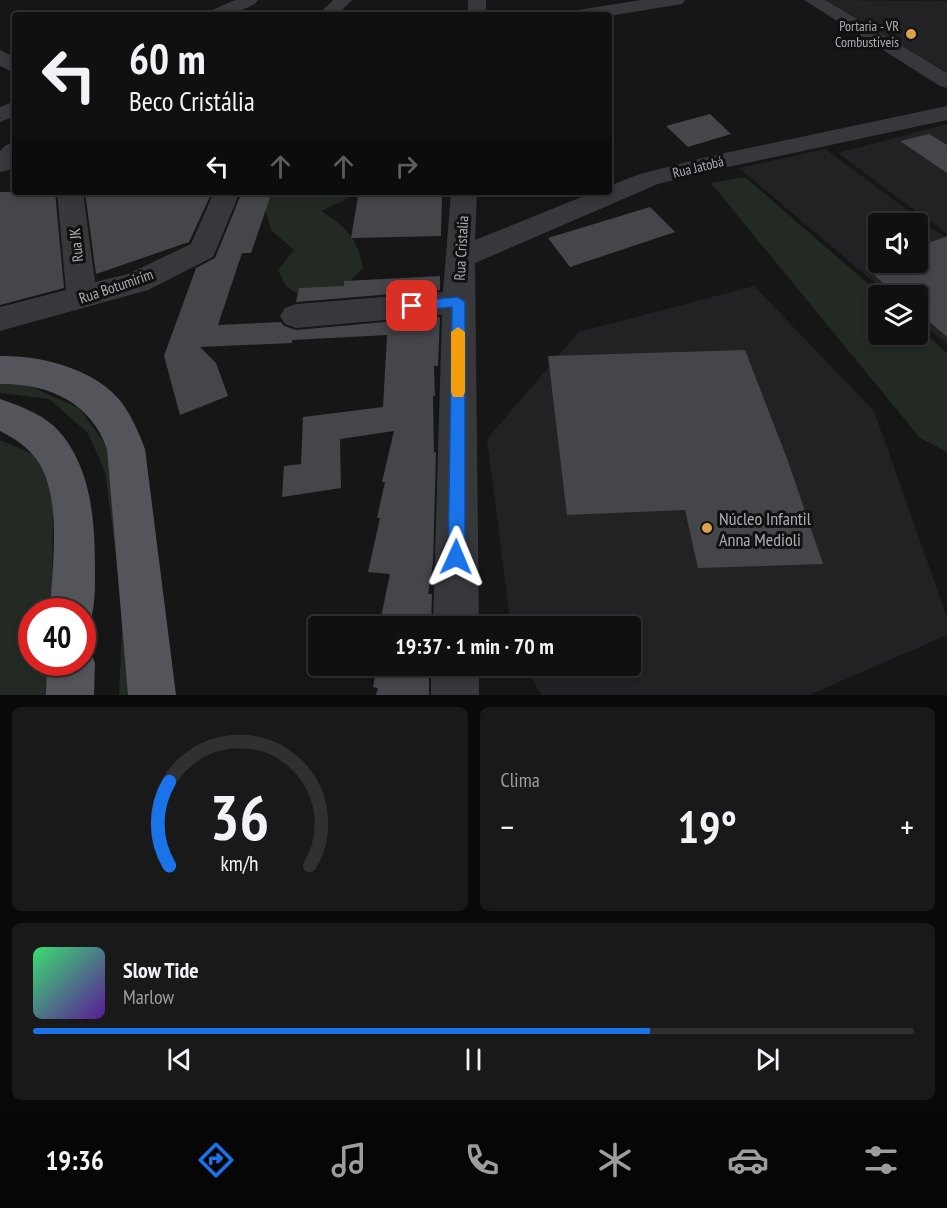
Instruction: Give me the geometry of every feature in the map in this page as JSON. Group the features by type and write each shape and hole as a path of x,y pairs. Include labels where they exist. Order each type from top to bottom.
{"main road":[{"path":"0,370 11,369 48,376 77,388 106,410 118,427 126,449 152,695"},
{"path":"0,414 27,427 52,449 67,477 74,511 72,598"},
{"path":"70,695 71,676"}],"street":[{"path":"223,12 249,0"},
{"path":"330,12 343,0"},
{"path":"598,12 676,0"},
{"path":"813,0 947,82"},
{"name":"Rua Jatobá","path":"612,194 649,179 711,163 947,113"},
{"path":"0,165 12,153"},
{"name":"Rua JK","path":"70,195 82,298"},
{"name":"Rua Botumirim","path":"0,319 137,282 203,250 226,195"},
{"name":"Rua Cristalia","path":"456,616 458,302 464,195"},
{"name":"Rua Jatobá","path":"461,257 610,195"},
{"path":"296,316 458,302"},
{"path":"455,676 455,695"}],"shaded area":[{"path":"819,0 947,1 947,72"},
{"path":"947,124 947,234 928,220 928,213 919,213 838,153"},
{"path":"825,149 912,213 868,213 868,273 928,273 928,225 947,239 947,344 928,328 928,285 877,285 739,168"},
{"path":"745,177 869,285 868,345 928,345 928,336 947,353 947,452 920,438 711,183"},
{"path":"269,195 355,195 321,211 350,234 358,248 363,268 340,291 303,298 286,286 278,270 294,250 271,230 264,205"},
{"name":"Núcleo Infantil Anna Medioli","path":"754,286 874,411 947,617 947,635 809,695 542,695 530,676 641,676 641,616 510,616 487,439 579,332"},
{"path":"5,375 79,408 111,452 140,695 119,695 123,607 105,472 88,433 49,399 0,393 0,376"},
{"path":"0,440 35,455 53,489 52,598 18,598 18,676 52,676 52,695 0,695"}],"building":[{"path":"710,114 731,134 688,147 666,126"},
{"path":"929,134 947,145 947,173 900,141"},
{"path":"0,192 12,192 12,195 55,195 64,288 0,305"},
{"path":"85,195 211,195 189,242 96,274"},
{"path":"241,195 271,195 251,253 242,253 218,325 281,322 284,326 296,330 440,317 438,366 434,366 435,396 433,396 434,452 436,453 433,563 428,594 432,594 431,616 381,616 390,574 368,572 380,518 377,518 385,482 382,482 394,431 340,439 341,488 282,497 284,466 301,464 303,417 383,407 387,335 292,340 292,343 200,347 216,363 228,396 180,415 164,356 196,268 215,258"},
{"path":"442,196 441,236 351,238 358,197"},
{"path":"650,207 675,232 570,267 548,238"},
{"path":"947,236 947,337 928,321 928,285 885,285 872,273 928,273 928,243"},
{"path":"440,276 440,290 296,302 299,288 344,286 344,281"},
{"path":"745,350 788,461 823,564 698,568 685,510 567,515 548,356"},
{"path":"375,676 429,676 429,695 376,695 378,688 373,687"}],"slow traffic":[{"path":"458,332 458,392"}],"place":[{"name":"Portaria - VR Combustiveis","path":"911,34"},
{"name":"Núcleo Infantil Anna Medioli","path":"707,528"}],"route":[{"path":"412,306 458,302 456,557"}]}
